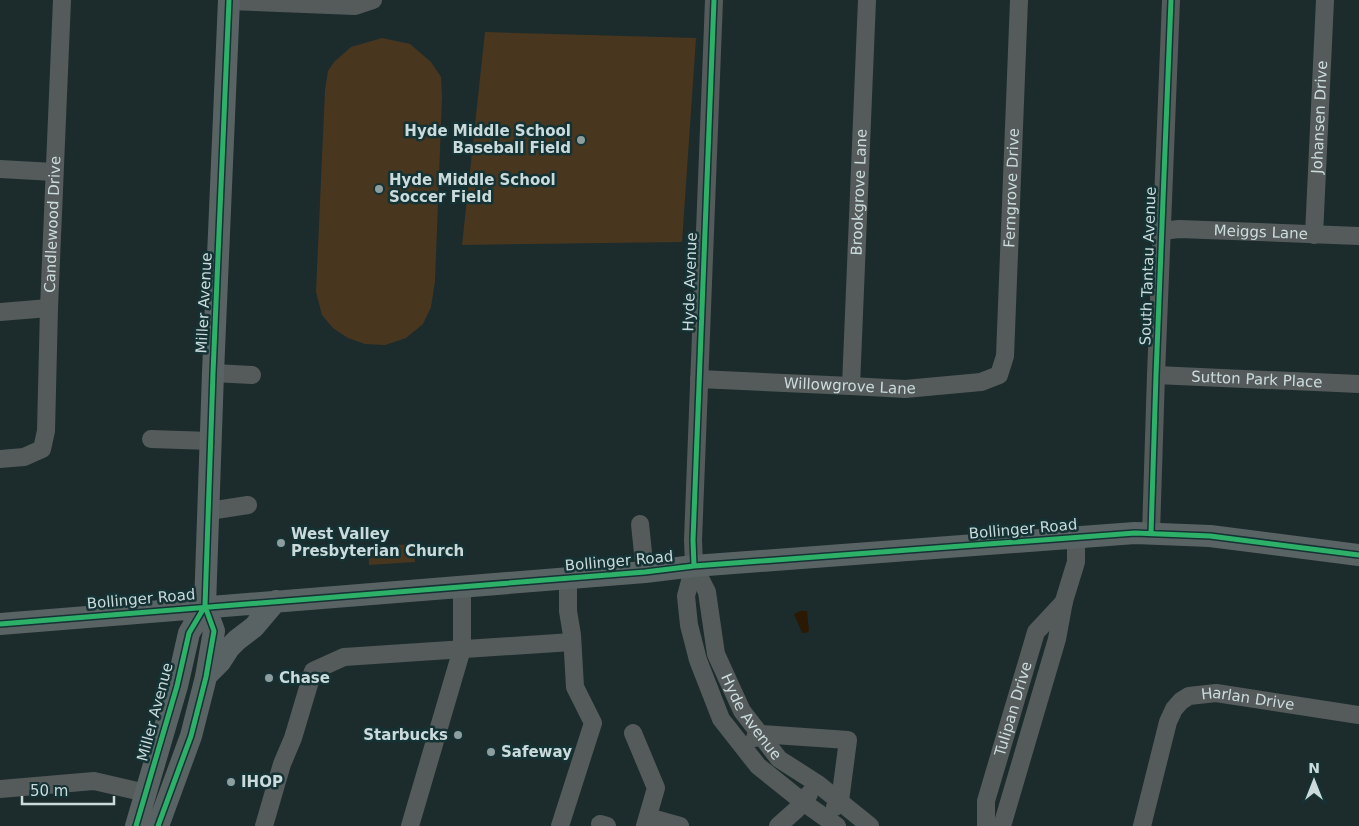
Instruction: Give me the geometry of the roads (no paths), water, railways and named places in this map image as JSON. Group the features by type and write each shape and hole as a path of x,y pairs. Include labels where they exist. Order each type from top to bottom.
{"main road":[{"name":"Miller Avenue","path":"158,826 190,736 206,677 214,630 205,606 229,0"},
{"name":"Bollinger Road","path":"0,624 645,572 694,566 1076,538 1117,533 1152,532 1210,536 1359,555"},
{"path":"206,677 220,662 229,648 254,627 276,601"},
{"name":"Miller Avenue","path":"136,826 177,686 189,633 205,606"}],"street":[{"name":"Candlewood Drive","path":"0,459 24,457 42,449 46,431 54,172 62,0"},
{"path":"229,0 355,6 373,0"},
{"name":"Hyde Avenue","path":"714,0 693,540 694,566 686,596 689,625 694,646 721,719 758,766 803,802 832,822"},
{"name":"Brookgrove Lane","path":"851,386 866,0"},
{"name":"Ferngrove Drive","path":"999,375 1005,356 1019,0"},
{"name":"South Tantau Avenue","path":"1152,532 1156,375 1171,0"},
{"name":"Johansen Drive","path":"1314,235 1326,0"},
{"path":"0,169 54,172"},
{"name":"Meiggs Lane","path":"1162,231 1179,229 1359,236"},
{"path":"0,312 49,308"},
{"path":"213,373 252,375"},
{"name":"Willowgrove Lane","path":"699,379 905,389 981,382 999,375"},
{"name":"Sutton Park Place","path":"1156,375 1359,384"},
{"path":"151,439 211,441"},
{"path":"209,511 248,505"},
{"path":"640,524 645,572"},
{"name":"Tulipan Drive","path":"1002,826 1057,639 1064,601 1076,562 1076,538"},
{"name":"Hyde Avenue","path":"694,566 707,592 716,654 742,711 779,759 840,800 870,826"},
{"path":"560,826 593,723 574,687 572,642 568,611 568,578"},
{"path":"410,826 462,649 462,586"},
{"name":"Tulipan Drive","path":"986,826 986,801 1036,632 1064,601"},
{"path":"264,826 282,764 293,738 313,671 344,657 572,642"},
{"name":"Harlan Drive","path":"1142,826 1168,722 1174,709 1189,696 1216,693 1359,715"},
{"path":"633,733 656,788 646,822 680,826"},
{"path":"743,746 760,734 848,740 840,800 832,822"},
{"path":"0,789 94,781 146,793"},
{"path":"778,826 803,802 818,784"}],"place":[{"name":"Hyde Middle School Baseball Field","path":"581,140"},
{"name":"Hyde Middle School Soccer Field","path":"379,189"},
{"name":"West Valley Presbyterian Church","path":"281,543"},
{"name":"Chase","path":"269,678"},
{"name":"Starbucks","path":"458,735"},
{"name":"Safeway","path":"491,752"},
{"name":"IHOP","path":"231,782"}]}
